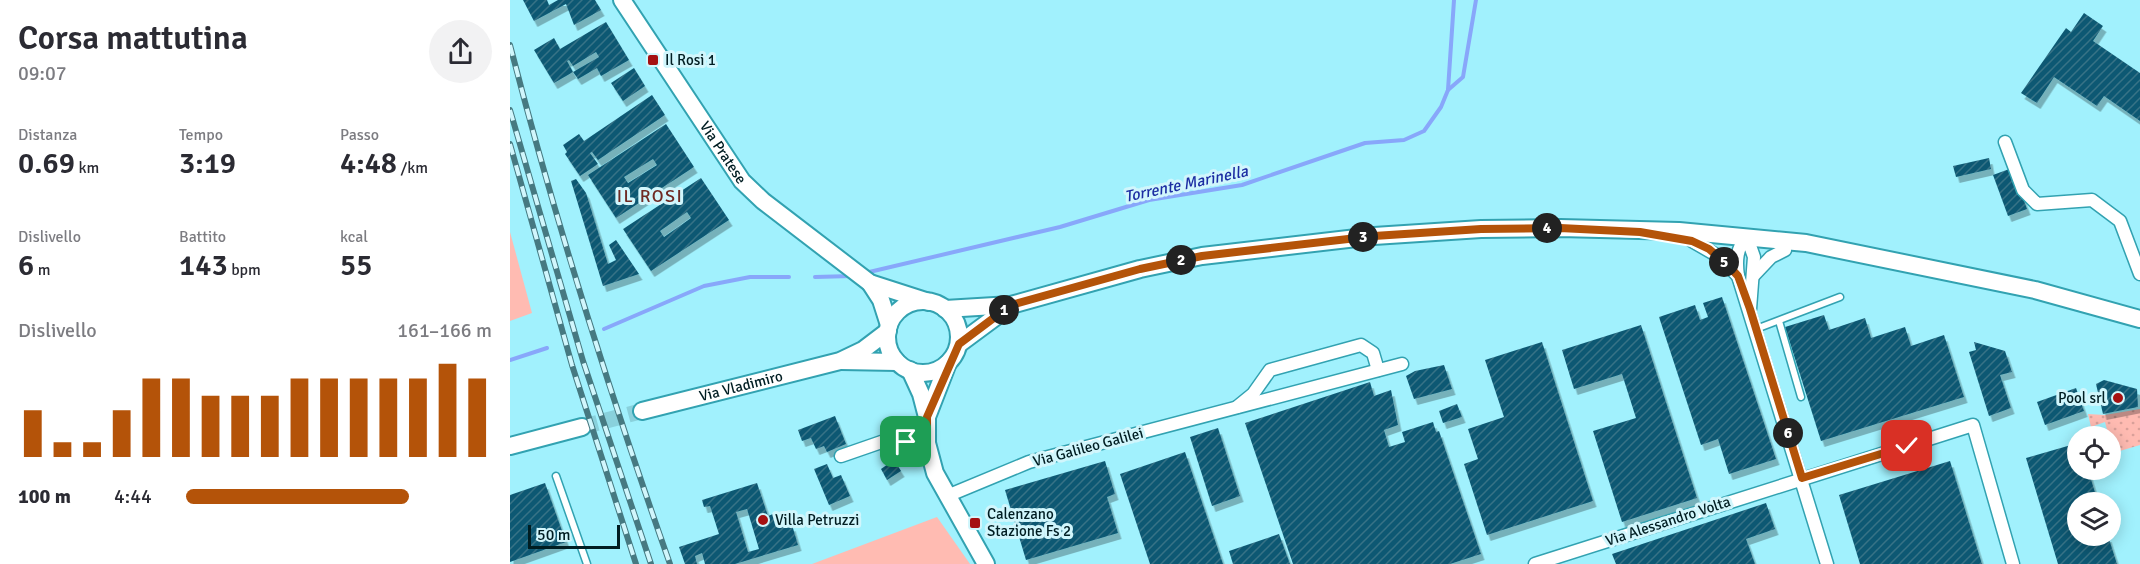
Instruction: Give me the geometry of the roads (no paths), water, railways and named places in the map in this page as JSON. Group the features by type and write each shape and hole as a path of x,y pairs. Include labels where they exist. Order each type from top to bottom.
{"main road":[{"name":"Via Pratese","path":"622,0 742,181 763,201 864,278"},
{"path":"889,328 896,314 905,306 917,302 937,305 1011,305 1140,269 1202,256 1374,236 1481,229 1679,231 1785,250 1855,255"},
{"path":"1640,232 1692,241 1746,244 1806,243 1855,255 2035,290 2140,320"},
{"path":"864,278 937,305 955,321 959,344"},
{"path":"864,278 881,300 889,328 888,342 921,394 927,417 927,443 935,473 986,564"},
{"path":"927,417 948,363 959,344 1011,305"},
{"name":"Via Vladimiro","path":"642,411 840,361 862,350 889,328"},
{"name":"Via Vladimiro","path":"840,361 903,366"},
{"path":"903,366 926,373 948,363"},
{"path":"510,446 582,427"}],"street":[{"path":"2005,142 2023,190 2037,204 2092,200 2120,221 2140,274"},
{"path":"1692,241 1718,255 1738,276"},
{"path":"1746,244 1753,276 1750,309"},
{"path":"1746,244 1737,256 1738,276 1827,564"},
{"path":"1753,276 1772,257 1785,250"},
{"name":"Via Galileo Galilei","path":"1234,409 1253,394 1270,370 1361,345 1373,353 1378,370"},
{"name":"Via Galileo Galilei","path":"947,496 1029,462 1402,364"},
{"path":"1260,382 1263,394 1273,399"},
{"name":"Via Alessandro Volta","path":"1535,564 1973,425 2013,564"},
{"path":"841,456 893,438 907,443 927,443"}],"lane":[{"path":"1756,329 1840,297"},
{"path":"1779,321 1801,397"},
{"path":"556,476 587,564"}],"waterway":[{"name":"Torrente Marinella","path":"865,273 1060,227 1149,200 1242,185 1365,143 1404,140 1424,131 1441,107 1448,90 1454,0"},
{"path":"1448,90 1463,77 1476,0"},
{"name":"Torrente Marinella","path":"815,277 852,276"},
{"name":"Torrente Marinella","path":"604,329 704,286 750,277 789,277"},
{"name":"Torrente Marinella","path":"510,360 547,348"}],"tunnel":[{"path":"582,427 642,411"}],"railway":[{"path":"510,45 584,306 670,564"},
{"path":"510,110 583,361 651,564"},
{"path":"510,144 572,365 636,564"}],"place":[{"name":"Il Rosi 1","path":"653,60"},
{"name":"Pool srl","path":"2118,398"},
{"name":"Villa Petruzzi","path":"763,520"},
{"name":"Calenzano Stazione Fs 2","path":"975,523"}],"district":[{"name":"IL ROSI","path":"650,196"}]}
